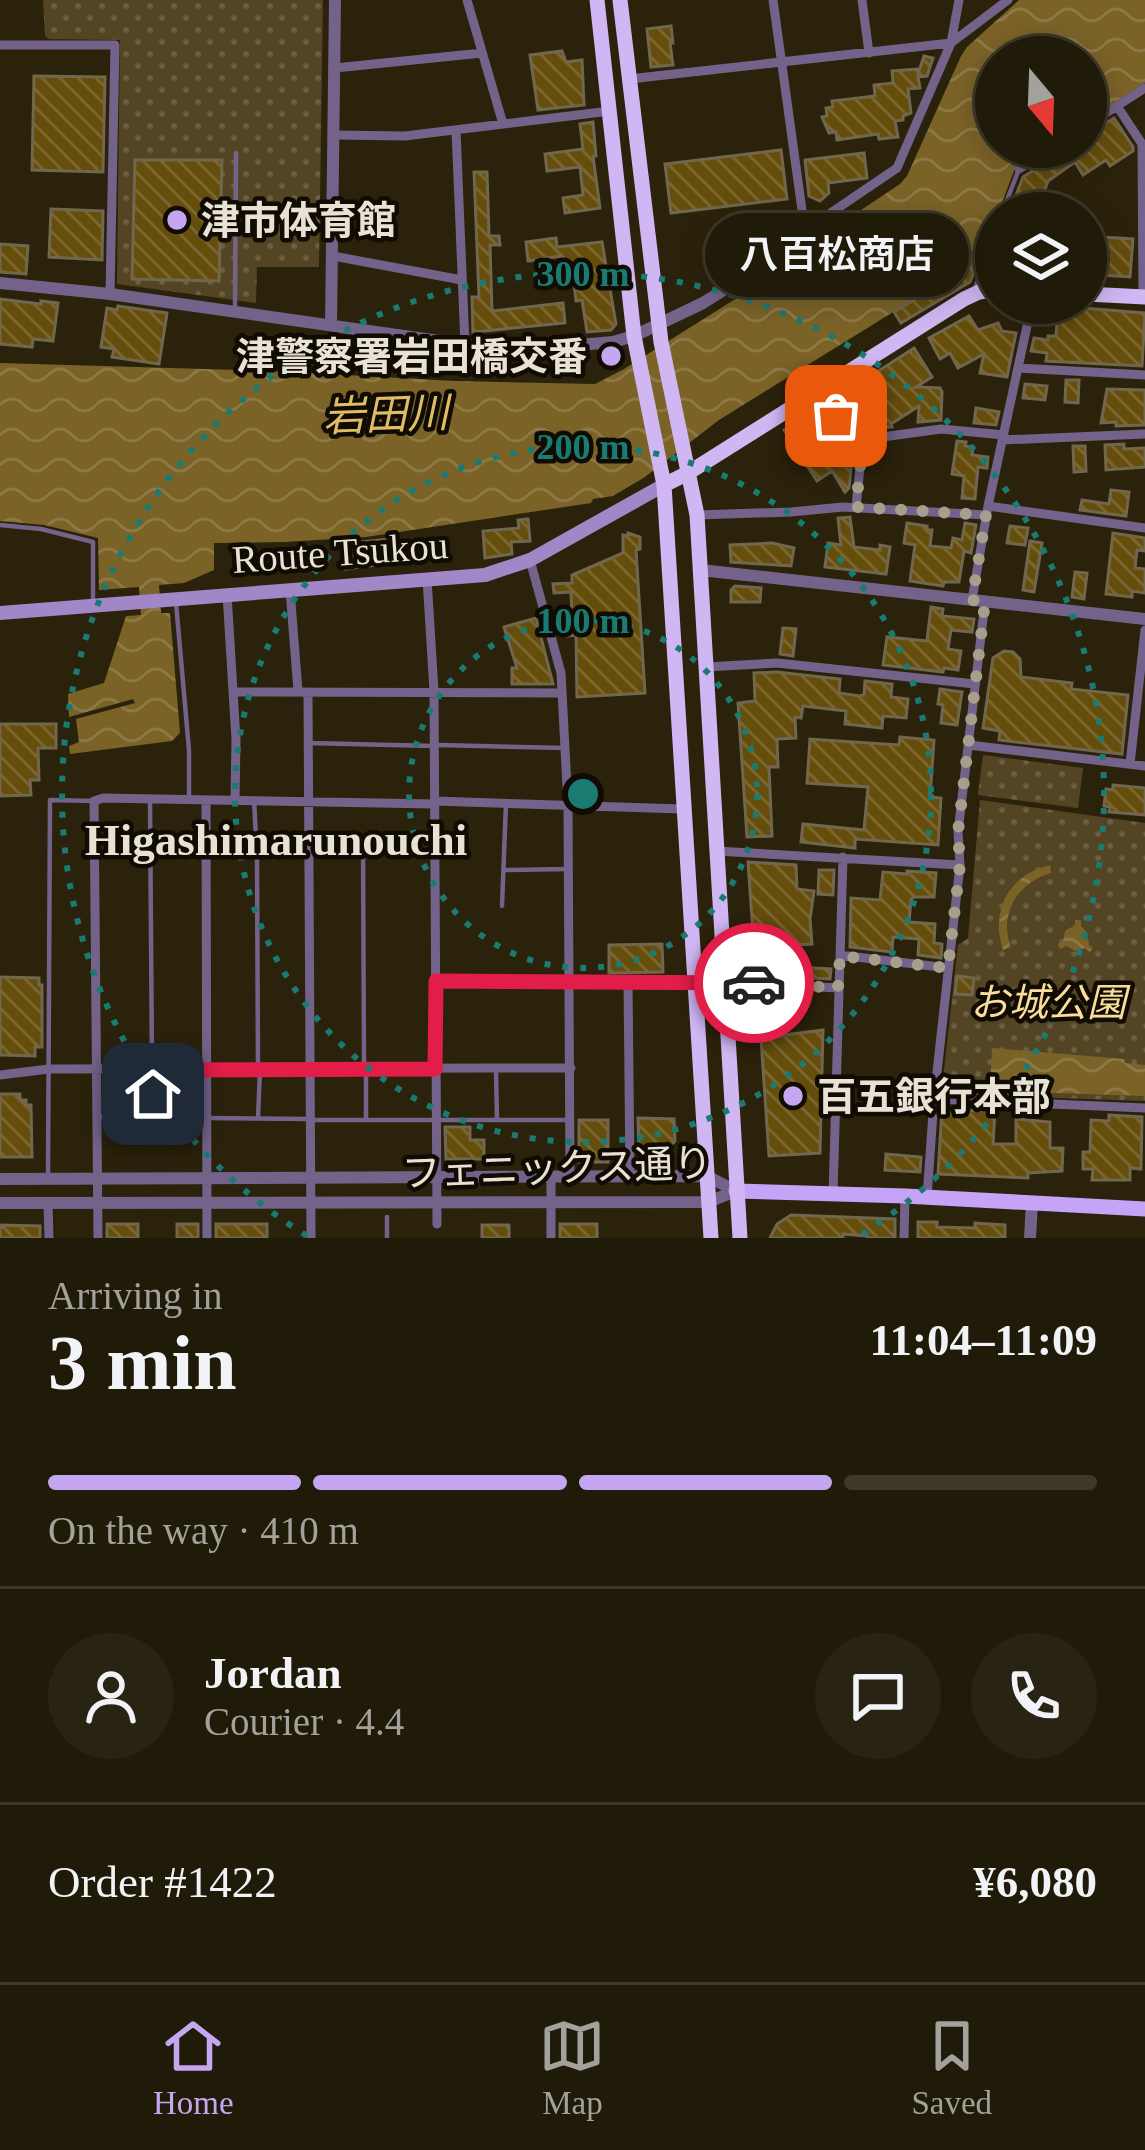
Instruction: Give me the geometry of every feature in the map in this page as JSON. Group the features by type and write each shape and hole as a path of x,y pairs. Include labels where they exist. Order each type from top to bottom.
{"highway":[{"path":"597,0 636,342 663,478 711,1238"},
{"path":"620,0 659,324 697,515 740,1238"},
{"path":"663,478 687,470 973,294"},
{"path":"1107,295 1144,297"}],"main road":[{"name":"Route Tsukou","path":"0,613 485,574 530,560 663,478"},
{"path":"736,1191 1145,1209"}],"street":[{"path":"331,325 335,0"},
{"path":"467,0 502,124"},
{"path":"773,0 805,235"},
{"path":"862,0 869,53"},
{"path":"0,283 110,294 510,351 636,342 659,324 703,303 897,169 951,43 959,0"},
{"path":"629,79 951,43 1008,0"},
{"path":"0,45 115,45 110,294"},
{"path":"335,68 482,52"},
{"path":"1107,113 1145,88"},
{"path":"1118,106 1142,144 1144,297"},
{"path":"335,135 406,136 610,111"},
{"path":"456,130 465,345"},
{"path":"333,256 462,280"},
{"path":"928,1197 960,865 958,832 976,684 987,511 1027,324"},
{"path":"1018,368 1145,376"},
{"path":"819,390 861,457 856,507"},
{"path":"853,441 941,429 1003,438 1145,434"},
{"path":"697,515 856,507 987,511 1145,528"},
{"path":"530,560 558,658 562,693 568,806 570,1178"},
{"path":"700,570 1145,619"},
{"path":"427,579 434,691 437,1224"},
{"path":"290,590 308,743 311,1238"},
{"path":"227,594 235,800"},
{"path":"1130,764 1145,630"},
{"path":"705,667 777,663 976,684"},
{"path":"233,692 562,693"},
{"path":"969,745 1145,766"},
{"path":"98,1238 94,801 189,798 682,809"},
{"path":"206,800 207,1238"},
{"path":"716,851 960,865"},
{"path":"833,1194 843,857"},
{"path":"840,956 948,968"},
{"path":"436,981 725,982 838,988"},
{"path":"628,982 630,1177"},
{"path":"0,1075 50,1069 571,1068"},
{"path":"934,1099 1145,1108"},
{"name":"フェニックス通り","path":"0,1179 707,1176 736,1191"},
{"path":"551,1178 551,1238"},
{"name":"フェニックス通り","path":"0,1203 708,1202 736,1191"},
{"path":"904,1238 905,1196"},
{"path":"1030,1238 1032,1202"},
{"path":"48,1203 49,1238"}],"lane":[{"path":"235,312 236,153"},
{"path":"1010,192 1019,169"},
{"path":"973,294 975,288"},
{"path":"0,525 93,542 96,605"},
{"path":"172,598 186,700 189,798"},
{"path":"308,743 565,748"},
{"path":"150,798 153,1118"},
{"path":"48,1180 50,800 94,801"},
{"path":"254,800 258,1118"},
{"path":"502,906 506,803"},
{"path":"366,1120 364,842 435,841"},
{"path":"504,870 568,869"},
{"path":"496,1068 497,1120"},
{"path":"98,1118 571,1120"},
{"path":"387,1216 387,1238"}],"green space":[{"path":"43,0 323,0 319,267 257,267 256,303 117,284 120,40 49,39"},
{"path":"983,755 1083,768 1078,808 978,795"},
{"name":"お城公園","path":"980,800 1145,823 1145,1101 944,1094 958,945 968,938"}],"water":[{"path":"1019,0 1145,0 1145,83 1107,107 1107,36 979,36"},
{"name":"岩田川","path":"975,40 975,168 1015,168 1006,192 975,192 975,261 719,420 613,496 366,537 214,543 214,570 184,583 159,585 161,613 170,613 180,733 172,741 70,754 69,746 79,742 76,719 135,703 133,699 69,717 68,694 104,683 126,616 141,615 139,587 99,590 98,538 0,521 0,363 595,384 823,244 825,234 900,184 967,47"},
{"path":"1050,865 1051,873 1029,884 1014,901 1007,923 1011,947 1003,950 999,921 1006,896 1024,877"},
{"path":"1075,920 1081,920 1087,932 1090,952 1060,949 1058,944"},
{"path":"992,1048 1124,1059 1145,1065 1145,1096 990,1091"}],"building":[{"path":"671,26 673,65 651,67 647,29"},
{"path":"562,51 566,62 582,60 584,105 538,110 530,55"},
{"path":"924,56 933,58 927,76 918,77 920,88 908,89 911,113 895,121 898,137 879,139 878,134 837,140 836,132 829,133 822,117 827,116 826,108 833,107 832,101 875,96 874,85 893,83 892,71 917,69 918,74"},
{"path":"34,76 105,77 103,172 32,170"},
{"path":"1114,118 1133,147 1110,166 1107,162 1107,122"},
{"path":"593,122 600,208 565,213 563,198 583,195 580,167 547,171 545,154 583,149 580,124"},
{"path":"781,150 787,199 671,213 665,164"},
{"path":"864,153 867,178 828,183 829,193 820,201 809,196 805,160"},
{"name":"津市体育館","path":"135,160 222,160 219,281 132,279"},
{"path":"1037,168 1066,168 1048,181 1044,192 1017,192 1023,177"},
{"path":"474,172 487,172 489,236 499,236 500,245 490,245 492,311 563,303 565,323 473,332 472,297 479,297"},
{"path":"51,209 103,211 102,260 49,257"},
{"path":"1107,237 1133,239 1130,277 1107,275"},
{"path":"556,238 557,247 602,242 616,324 611,330 587,332 582,300 576,301 573,273 568,274 562,256 528,261 526,242"},
{"path":"0,244 28,246 26,274 0,272"},
{"path":"975,264 970,282 901,323 894,312"},
{"path":"0,299 58,303 53,341 33,339 32,347 0,344"},
{"path":"118,306 167,313 159,364 112,357 114,349 101,347 107,308 117,310"},
{"path":"1107,310 1145,313 1142,366 1046,361 1047,353 1031,351 1034,338 1056,336 1057,324 1107,324"},
{"path":"969,316 978,330 998,324 1002,331 1016,333 1007,377 980,373 984,354 958,368 950,353 940,359 929,338"},
{"path":"914,348 932,377 916,387 940,388 941,420 918,422 919,406 892,427 882,428 874,414 853,428 835,399"},
{"path":"1066,380 1079,380 1078,403 1065,402"},
{"path":"1025,384 1047,386 1045,400 1023,398"},
{"path":"1107,389 1145,390 1145,425 1101,423"},
{"path":"820,408 852,459 849,488 845,492 832,471 817,481 784,430","holes":["824,428 834,444 819,455 808,438"]},
{"path":"976,408 999,412 996,425 974,423"},
{"path":"957,441 973,447 972,455 988,457 987,468 978,467 975,499 962,498 964,476 952,474"},
{"path":"1124,444 1124,449 1145,448 1145,467 1106,470 1105,445"},
{"path":"1073,446 1085,446 1086,471 1074,472"},
{"path":"1111,490 1129,492 1126,516 1080,510 1082,500 1109,504"},
{"path":"850,517 854,547 890,547 886,574 825,567 828,543 841,545 838,518"},
{"path":"528,519 530,541 511,542 512,554 485,558 483,531 519,528 518,520"},
{"path":"907,523 932,530 930,546 951,548 953,538 962,540 965,523 976,525 971,553 964,551 959,582 944,582 943,586 910,581 915,545 904,543"},
{"path":"1010,526 1028,528 1025,545 1007,543"},
{"path":"1113,533 1145,538 1145,551 1137,550 1135,568 1145,569 1145,593 1132,591 1132,597 1106,594"},
{"path":"623,535 640,537 636,550 645,693 577,697 576,635 566,636 565,617 572,616 571,592 554,593 553,584 572,583 572,575 623,553"},
{"path":"390,539 393,563 345,569 342,544"},
{"path":"1030,541 1042,543 1034,592 1023,590"},
{"path":"772,543 794,548 791,566 731,562 730,545"},
{"path":"1075,572 1087,573 1084,599 1072,597"},
{"path":"735,586 761,588 760,602 731,602"},
{"path":"931,607 943,609 942,616 974,619 972,632 951,630 948,649 961,651 958,670 883,665 887,637 927,641"},
{"path":"536,618 553,684 512,684 512,668 517,668 504,627"},
{"path":"783,628 796,629 793,656 780,654"},
{"path":"1004,651 1020,659 1021,677 1128,695 1122,754 999,740 1000,731 983,728 993,658"},
{"path":"754,673 840,679 839,693 859,696 864,695 865,681 892,684 891,697 908,699 906,718 883,716 882,728 845,724 846,711 803,706 801,718 795,717 796,738 777,739 778,767 769,767 772,836 747,837 738,703 755,701"},
{"path":"940,689 962,692 957,725 941,723"},
{"path":"0,724 56,724 56,748 38,748 39,780 30,780 31,795 0,796"},
{"path":"900,737 934,740 930,797 941,798 938,845 855,839 855,848 801,842 803,824 864,830 868,787 807,783 810,739 899,745"},
{"path":"1113,785 1145,788 1145,815 1109,812 1110,807 1104,806 1106,789 1113,790"},
{"path":"748,862 796,865 797,889 814,891 812,944 796,945 796,967 831,969 830,979 756,975"},
{"path":"819,870 834,870 833,895 818,894"},
{"path":"883,872 936,873 934,897 911,899 909,922 935,924 934,943 942,944 941,958 918,955 919,939 893,937 892,952 850,947 851,898 880,900"},
{"path":"662,944 663,972 609,973 609,945"},
{"path":"957,976 974,978 972,995 955,994"},
{"path":"0,977 39,978 42,1047 35,1047 35,1056 0,1055"},
{"path":"756,993 788,994 786,1018 757,1021"},
{"name":"百五銀行本部","path":"823,1030 820,1153 769,1156 761,1038"},
{"path":"0,1094 20,1094 20,1100 31,1105 32,1157 0,1157"},
{"path":"942,1110 995,1111 993,1144 1016,1144 1016,1119 1050,1122 1050,1148 1063,1148 1062,1171 1028,1173 1028,1178 938,1174"},
{"path":"1109,1115 1142,1117 1141,1169 1130,1168 1130,1180 1092,1180 1093,1169 1083,1169 1083,1152 1090,1152 1091,1120 1109,1121"},
{"path":"638,1118 674,1119 675,1141 661,1154 639,1154"},
{"path":"579,1120 608,1120 608,1162 579,1162"},
{"path":"445,1127 470,1127 470,1140 484,1140 484,1159 446,1159"},
{"path":"886,1154 921,1157 920,1172 885,1170"},
{"path":"791,1215 895,1219 895,1238 843,1234 843,1238 770,1238 777,1224"},
{"path":"918,1222 937,1222 937,1227 1005,1225 1005,1238 918,1238"},
{"path":"107,1224 138,1224 138,1238 107,1238"},
{"path":"177,1224 198,1224 198,1238 177,1238"},
{"path":"216,1224 267,1224 267,1238 216,1238"},
{"path":"560,1224 597,1224 597,1238 560,1238"},
{"path":"0,1225 40,1226 40,1238 0,1238"},
{"path":"482,1225 509,1225 509,1238 482,1238"}],"way so far":[{"path":"754,983 838,988 840,956 948,968 960,865 958,832 985,602 972,600 986,515 856,507 861,457 836,416"}],"place":[{"name":"津市体育館","path":"177,220"},
{"name":"津警察署岩田橋交番","path":"611,356"},
{"name":"八百松商店","path":"836,416"},
{"name":"百五銀行本部","path":"793,1096"}],"district":[{"name":"Higashimarunouchi","path":"276,840"}],"route":[{"path":"153,1094 153,1070 435,1069 436,981 754,983"}]}
